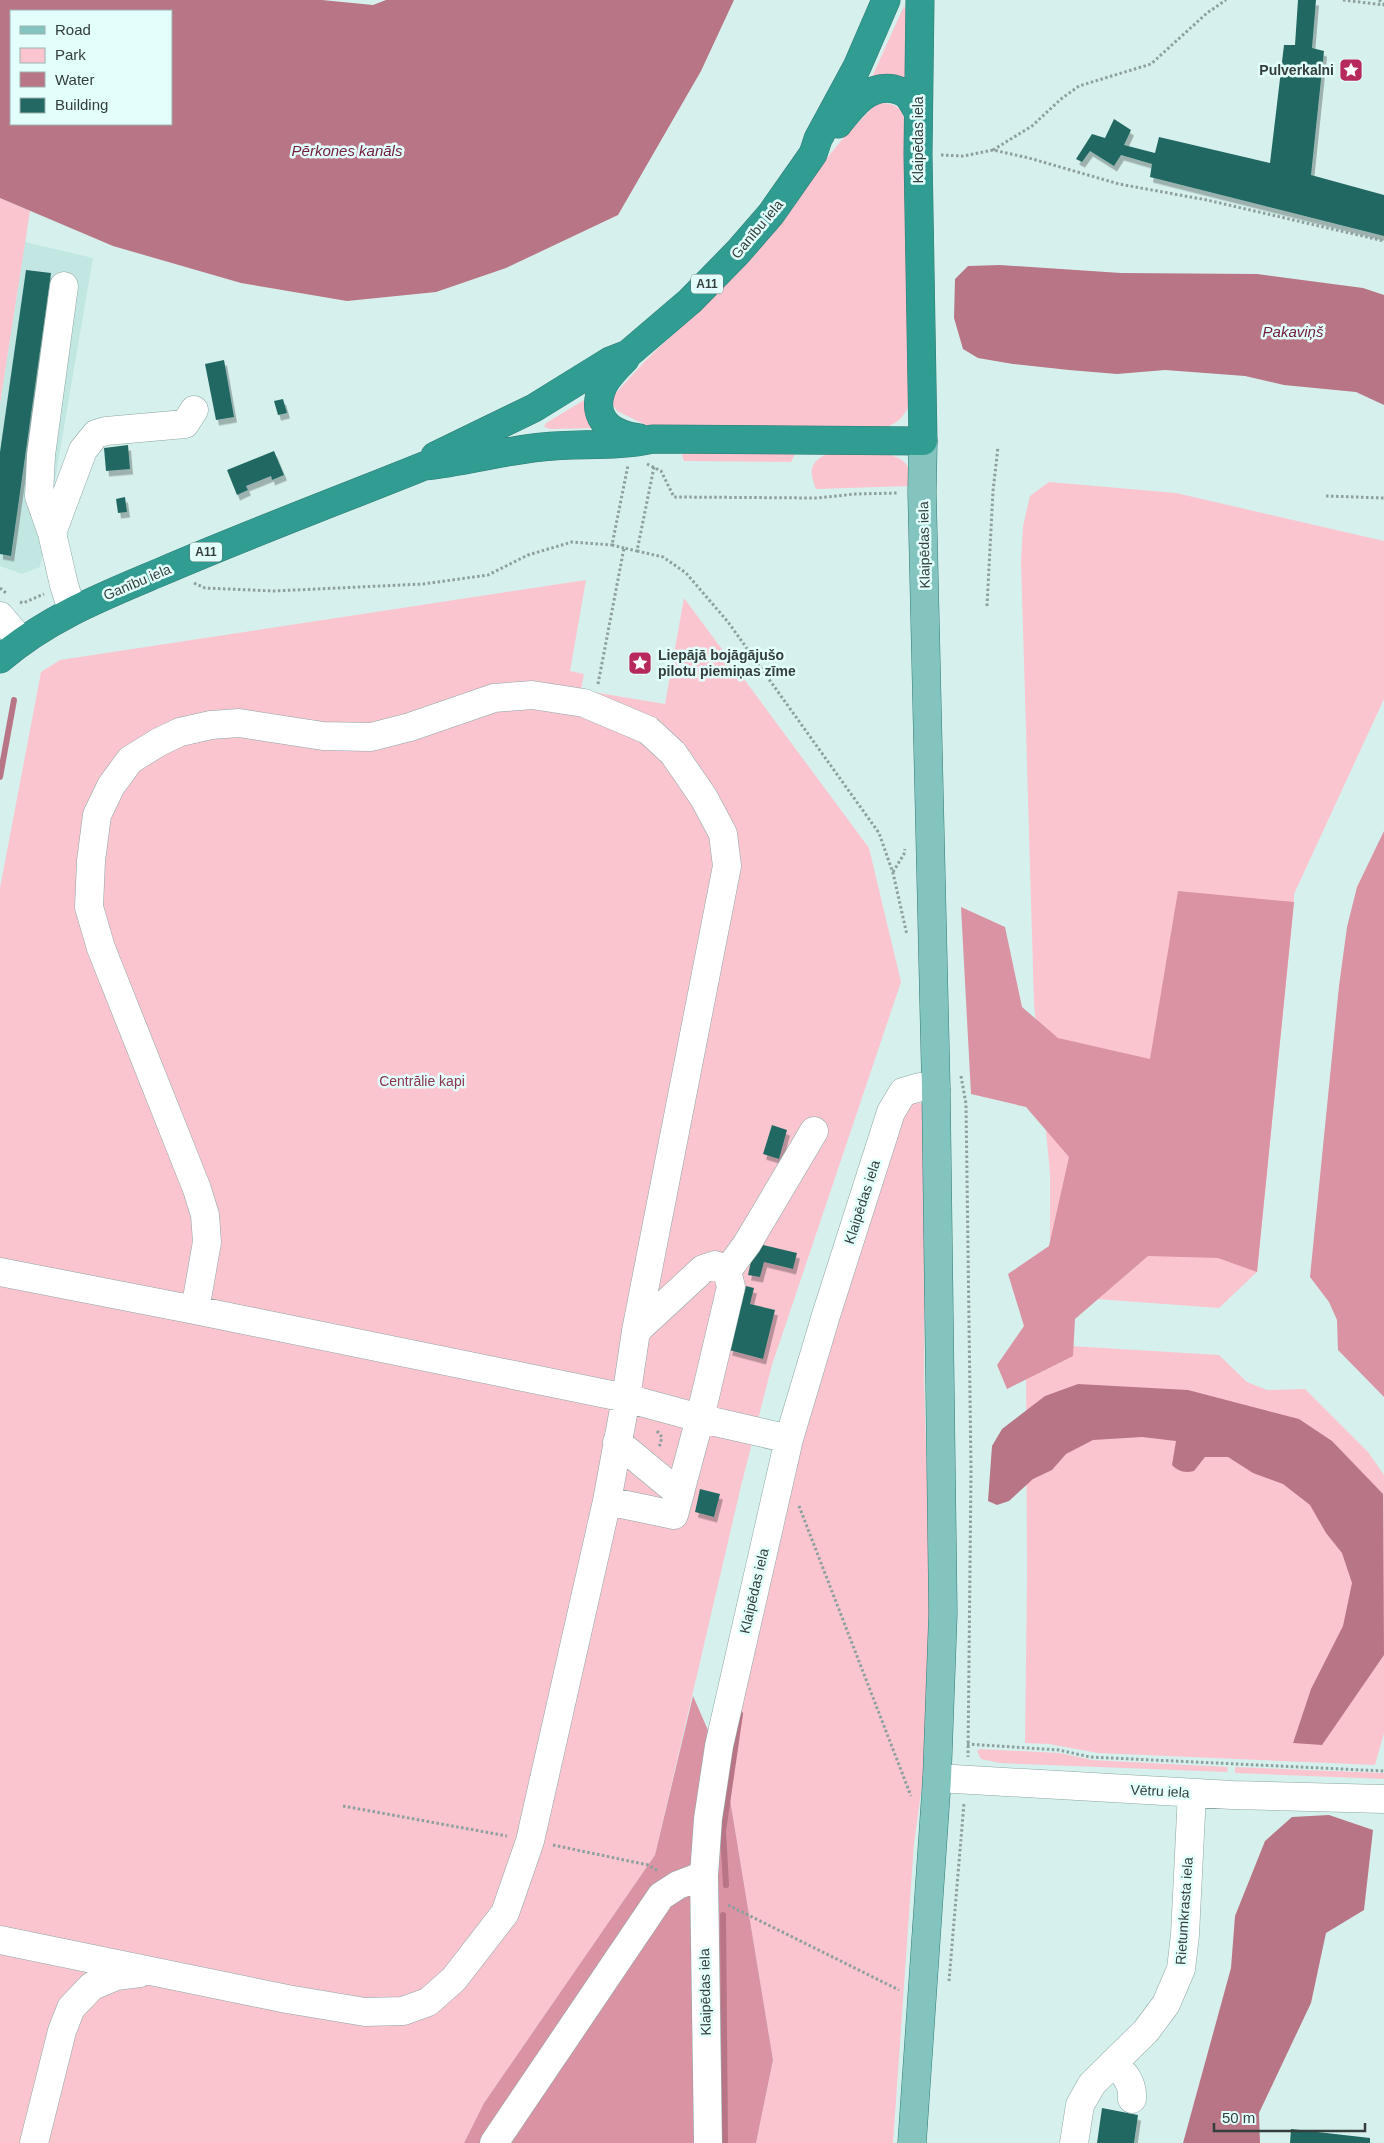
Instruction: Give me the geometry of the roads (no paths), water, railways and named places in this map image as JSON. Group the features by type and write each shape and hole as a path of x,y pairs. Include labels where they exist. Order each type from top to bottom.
{"highway":[{"name":"Ganību iela","path":"424,466 435,456 534,408 610,361 628,354 690,301 738,252 771,214 813,154 818,139 857,67 886,0"},
{"name":"Klaipēdas iela","path":"920,0 918,154 923,441"},
{"path":"813,154 851,108 867,94 878,88 898,90 907,95 918,112"},
{"path":"628,354 605,383 598,407 605,425 647,451"},
{"name":"Ganību iela","path":"0,659 20,641 72,610 214,548 424,466 449,464 519,449 558,445 633,443 647,451 923,441"}],"main road":[{"name":"Klaipēdas iela","path":"912,2143 937,1778 943,1613 936,1089 923,441"}],"street":[{"path":"64,286 41,455 39,496 52,533 72,610"},
{"path":"52,533 83,450 96,434 106,431 186,424 194,410"},
{"path":"0,616 20,641"},
{"path":"0,1940 287,1999 364,2012 403,2011 428,2002 454,1979 505,1913 530,1841 606,1501 626,1398 636,1331 727,866 723,834 704,798 673,753 648,730 584,703 532,695 494,698 410,727 371,736 323,736 239,723 211,725 180,732 159,742 130,760 111,786 97,815 91,861 90,907 101,948 197,1190 205,1215 207,1242 195,1310"},
{"name":"Klaipēdas iela","path":"708,2143 704,1884 708,1819 719,1746 789,1439 827,1312 891,1112 903,1092 920,1087 936,1089"},
{"path":"727,1271 748,1244 814,1131"},
{"path":"606,1501 674,1515 700,1418 731,1287 727,1271 716,1265 703,1269 636,1331"},
{"path":"0,1272 626,1398 789,1439"},
{"path":"617,1442 680,1494"},
{"name":"Vētru iela","path":"937,1778 967,1768 1192,1793 1384,1799"},
{"name":"Rietumkrasta iela","path":"1074,2143 1080,2105 1092,2084 1146,2030 1166,2004 1181,1969 1185,1935 1192,1793"},
{"path":"494,2143 661,1896 678,1885 704,1884"},
{"path":"34,2143 62,2031 71,2008 92,1986 116,1976 154,1972"},
{"path":"1113,2063 1129,2079 1133,2088 1132,2099"}],"water":[{"name":"Pērkones kanāls","path":"0,0 322,0 373,5 386,0 734,0 701,71 618,215 506,268 436,292 347,301 241,283 113,246 0,198"},
{"name":"Pakaviņš","path":"1000,265 1121,273 1257,274 1363,288 1384,295 1384,405 1356,392 1284,385 1245,376 1165,370 1117,374 1013,364 978,358 963,349 954,318 955,279 968,266"},
{"path":"1078,1384 1188,1390 1299,1419 1332,1441 1383,1494 1384,1655 1322,1745 1293,1743 1311,1689 1343,1626 1352,1583 1342,1553 1326,1533 1310,1505 1283,1484 1253,1473 1228,1457 1205,1457 1194,1471 1182,1471 1172,1465 1176,1441 1142,1437 1093,1440 1066,1454 1052,1470 1033,1479 1009,1501 997,1505 988,1501 992,1446 1002,1429 1045,1396"},
{"path":"1329,1815 1373,1830 1364,1910 1326,1933 1311,2003 1259,2113 1260,2143 1183,2143 1231,1968 1235,1916 1265,1841 1292,1817"}],"waterway":[{"path":"0,777 14,700"},
{"path":"726,1885 723,1831 740,1714"},
{"path":"723,1915 725,2143"}],"place":[{"name":"Pulverkalni","path":"1351,70"},
{"name":"Liepājā bojāgājušo pilotu piemiņas zīme","path":"640,663"}],"park label":[{"name":"Centrālie kapi","path":"422,1081"}]}
